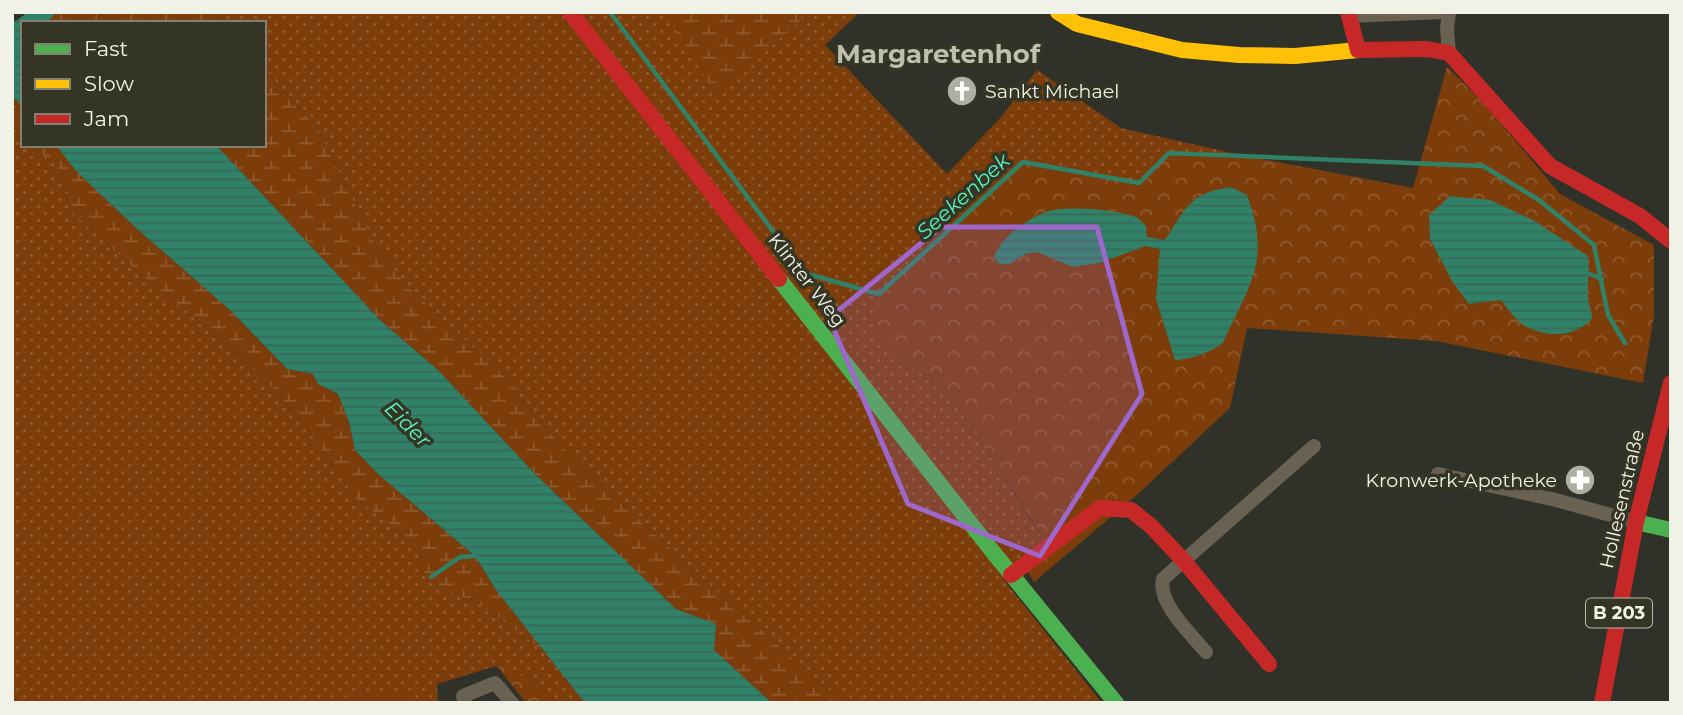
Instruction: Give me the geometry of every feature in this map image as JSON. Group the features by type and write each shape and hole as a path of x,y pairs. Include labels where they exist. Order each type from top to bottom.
{"street":[{"name":"Klinter Weg","path":"570,12 1011,575 1116,703"},
{"path":"1058,12 1077,24 1182,50 1239,55 1427,49 1449,53"},
{"path":"1358,50 1348,14 1447,12 1449,53 1550,166 1640,216 1671,241"},
{"name":"Hollesenstraße","path":"1602,703 1636,522 1671,385"},
{"path":"1206,652 1162,596 1163,579 1314,446"},
{"path":"1438,474 1556,500 1671,530"},
{"path":"1011,575 1100,508 1131,510 1151,526 1183,560 1269,664"},
{"path":"464,703 463,696 495,683 512,703"}],"highlighted area":[{"path":"941,227 1097,227 1142,394 1040,556 908,504 829,318"}],"green space":[{"path":"57,12 216,12 223,21 48,21"},
{"path":"216,12 860,12 825,45 947,174 1001,117 1037,70 1121,128 1241,155 1169,153 1139,183 1023,162 876,337 954,401 1041,535 1003,579 1102,703 844,703 578,464 503,375 409,288 374,243 318,129 266,70 266,21 223,21"},
{"path":"665,12 804,12 800,20 717,97"},
{"path":"1447,67 1483,102 1560,194 1654,245 1654,315 1643,383 1436,341 1247,328 1230,408 1139,493 1034,582 1020,559 1041,534 954,401 876,337 879,294 1023,162 1139,183 1169,153 1241,155 1413,188"},
{"path":"266,70 318,129 374,243 409,288 503,375 578,464 844,703 772,703 714,650 716,624 676,609 535,474 439,371 381,321 218,147 266,147"},
{"path":"12,96 21,105 21,138 12,131"},
{"path":"12,131 21,138 21,147 33,147 57,166 71,211 131,266 217,336 275,390 309,431 354,497 419,546 427,581 482,605 546,653 585,703 556,703 535,681 496,666 437,684 438,703 419,703 408,690 395,703 12,703"},
{"path":"33,147 58,147 76,171 231,311 287,369 313,374 318,384 338,394 349,422 355,450 378,474 475,556 496,590 546,653 482,605 426,581 419,546 354,497 309,431 275,390 217,336 131,266 71,211 57,166"},
{"path":"496,665 535,681 556,703 526,703"},
{"path":"408,690 419,703 298,703"}],"water":[{"path":"28,12 57,12 48,21 21,21 21,105 12,96 12,20 16,21"},
{"name":"Eider","path":"58,147 218,147 381,321 439,371 535,474 676,609 716,624 714,650 772,703 585,703 496,590 475,556 378,474 355,450 349,422 338,394 318,384 313,374 287,369 231,311 76,171"},
{"path":"1231,187 1247,195 1254,218 1257,256 1254,272 1223,343 1194,357 1175,360 1156,299 1160,249 1146,246 1099,263 1073,267 1037,252 1025,254 1010,264 1000,264 994,258 1002,243 1015,230 1039,215 1055,210 1090,209 1133,216 1146,226 1147,237 1165,240 1190,203 1206,193"},
{"path":"1450,196 1490,200 1533,220 1588,256 1588,297 1592,319 1571,332 1546,333 1521,323 1501,300 1469,304 1452,281 1430,239 1429,215"}],"waterway":[{"name":"Seekenbek","path":"610,12 804,273 879,294 1023,162 1139,183 1169,153 1483,166 1539,200 1594,245 1608,315 1625,343"},
{"path":"1590,274 1602,279"},
{"path":"431,577 460,557 475,556"}],"traffic: fast":[{"path":"779,279 993,552 1116,703"},
{"path":"1636,522 1671,530"}],"traffic: slow":[{"path":"1058,12 1077,24 1182,50 1295,56 1358,50"}],"traffic: jam":[{"path":"570,12 779,279"},
{"path":"1348,12 1358,50 1427,49 1449,53 1550,166 1640,216 1671,241"},
{"path":"1602,703 1636,522 1671,383"},
{"path":"1011,575 1100,508 1131,510 1151,526 1183,560 1269,664"}],"place":[{"name":"Sankt Michael","path":"962,91"},
{"name":"Kronwerk-Apotheke","path":"1580,480"}],"district":[{"name":"Margaretenhof","path":"938,54"}]}
